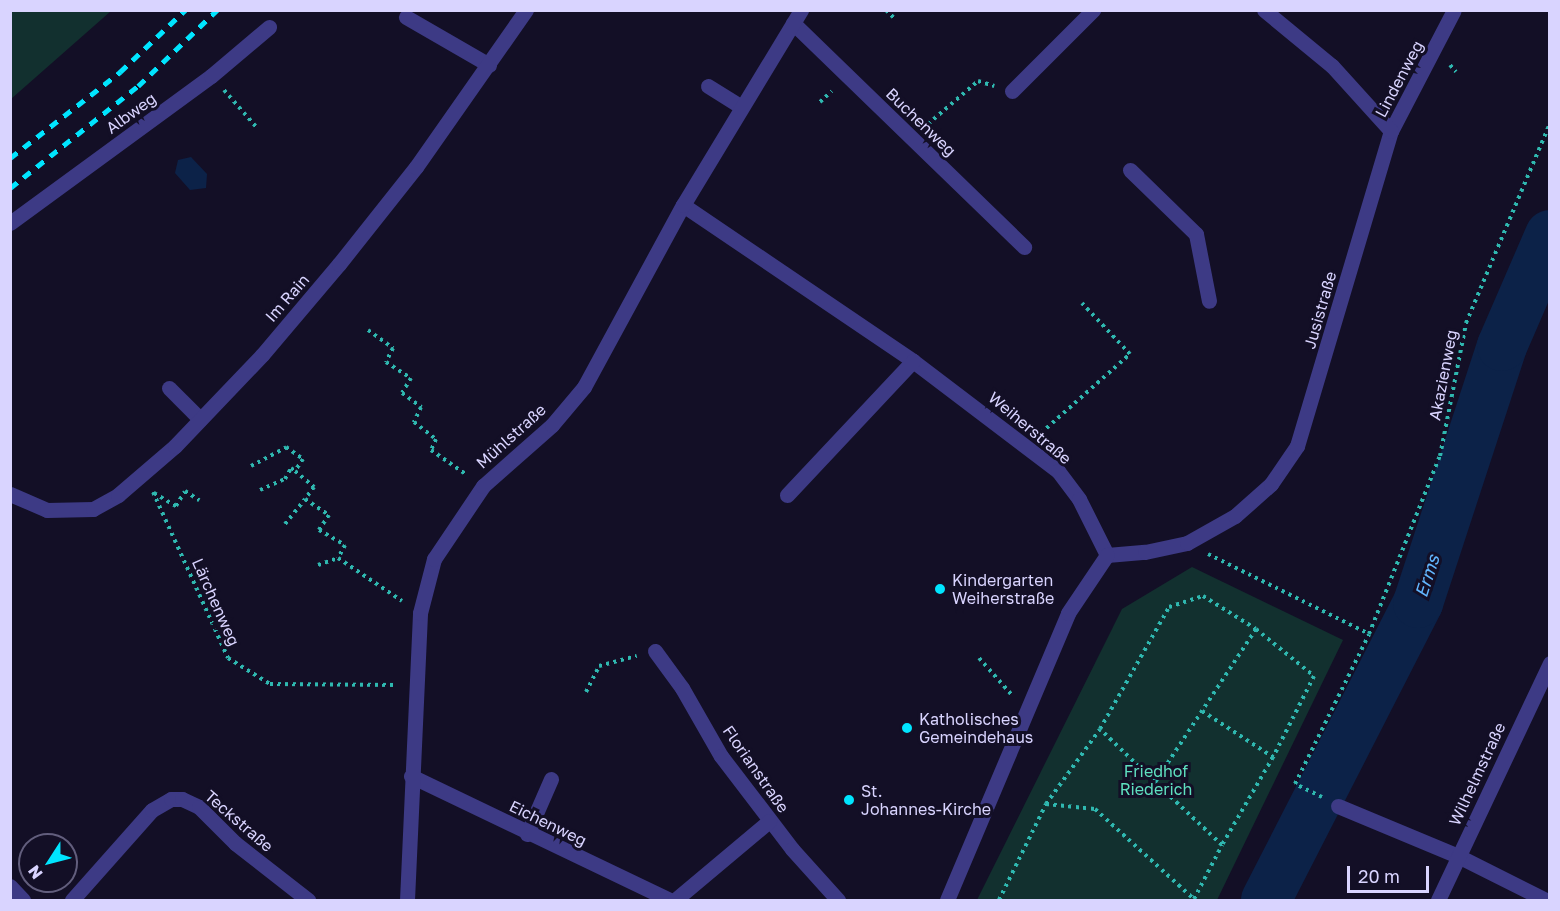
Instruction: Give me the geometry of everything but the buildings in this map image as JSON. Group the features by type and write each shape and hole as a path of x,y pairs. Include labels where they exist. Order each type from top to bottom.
{"street":[{"name":"Im Rain","path":"10,494 47,510 68,512 93,508 141,478 200,419 339,264 489,65 526,10"},
{"path":"1012,91 1093,10"},
{"path":"1264,10 1332,66 1391,131"},
{"name":"Lindenweg","path":"1391,131 1454,10"},
{"name":"Mühlstraße","path":"407,900 420,613 434,559 483,486 552,425 584,387 683,205 740,106 797,16"},
{"name":"Buchenweg","path":"797,16 912,138 1024,247"},
{"path":"406,17 489,65"},
{"name":"Albweg","path":"10,223 211,76 269,27"},
{"path":"708,86 740,106"},
{"name":"Jusistraße","path":"1107,555 1186,543 1235,516 1271,484 1297,446 1391,131"},
{"path":"1130,170 1196,234 1209,301"},
{"name":"Weiherstraße","path":"683,205 913,360 1058,471 1079,499 1107,555"},
{"path":"787,495 913,360"},
{"path":"169,388 200,419"},
{"path":"947,900 1025,710 1068,613 1107,555"},
{"name":"Florianstraße","path":"655,651 682,688 721,756 769,821 838,900"},
{"name":"Wilhelmstraße","path":"1438,900 1550,663"},
{"name":"Eichenweg","path":"411,776 527,834 670,900"},
{"path":"527,834 551,779"},
{"name":"Teckstraße","path":"72,900 152,810 171,799 182,799 199,807 235,843 308,900"},
{"path":"1338,806 1458,856 1546,900"},
{"path":"675,900 769,821"},
{"path":"10,886 23,900"}],"path":[{"path":"885,10 895,19"},
{"path":"211,76 258,129"},
{"path":"912,138 978,81 1012,91"},
{"name":"Akazienweg","path":"1338,806 1295,784 1369,634 1440,456 1466,323 1550,123"},
{"path":"1027,446 1130,354 1082,303"},
{"path":"368,330 393,348 386,363 411,378 402,393 421,407 414,422 436,439 431,450 483,486"},
{"path":"251,466 286,447 303,459 295,471 298,474"},
{"path":"260,490 285,479 291,468 314,487 285,524"},
{"name":"Lärchenweg","path":"141,478 153,492 228,658 246,672 270,684 418,686"},
{"path":"153,492 176,506 185,491 198,500"},
{"path":"305,499 329,515 319,530 345,545 338,558 318,565"},
{"path":"1186,543 1369,634"},
{"path":"338,558 420,613"},
{"path":"999,900 1046,804 1100,729 1169,607 1203,596 1256,629 1314,676 1273,757 1193,900 1095,809 1046,804"},
{"path":"1155,782 1256,629"},
{"path":"586,692 599,666 655,651"},
{"path":"979,658 1025,710"},
{"path":"1202,711 1273,757"},
{"path":"1100,729 1222,845"}],"green space":[{"path":"11,10 111,10 111,11 11,99"},
{"name":"Friedhof Riederich","path":"1192,567 1343,640 1217,900 977,900 1122,609"}],"water":[{"path":"191,157 207,174 206,188 190,190 175,173 178,160"}],"waterway":[{"name":"Erms","path":"1266,900 1418,603 1502,346 1550,235"}],"railway":[{"path":"10,158 120,72 185,10"},
{"path":"10,188 138,86 217,10"}],"place":[{"name":"Kindergarten Weiherstraße","path":"940,589"},
{"name":"Katholisches Gemeindehaus","path":"907,728"},
{"name":"St. Johannes-Kirche","path":"849,800"}]}
